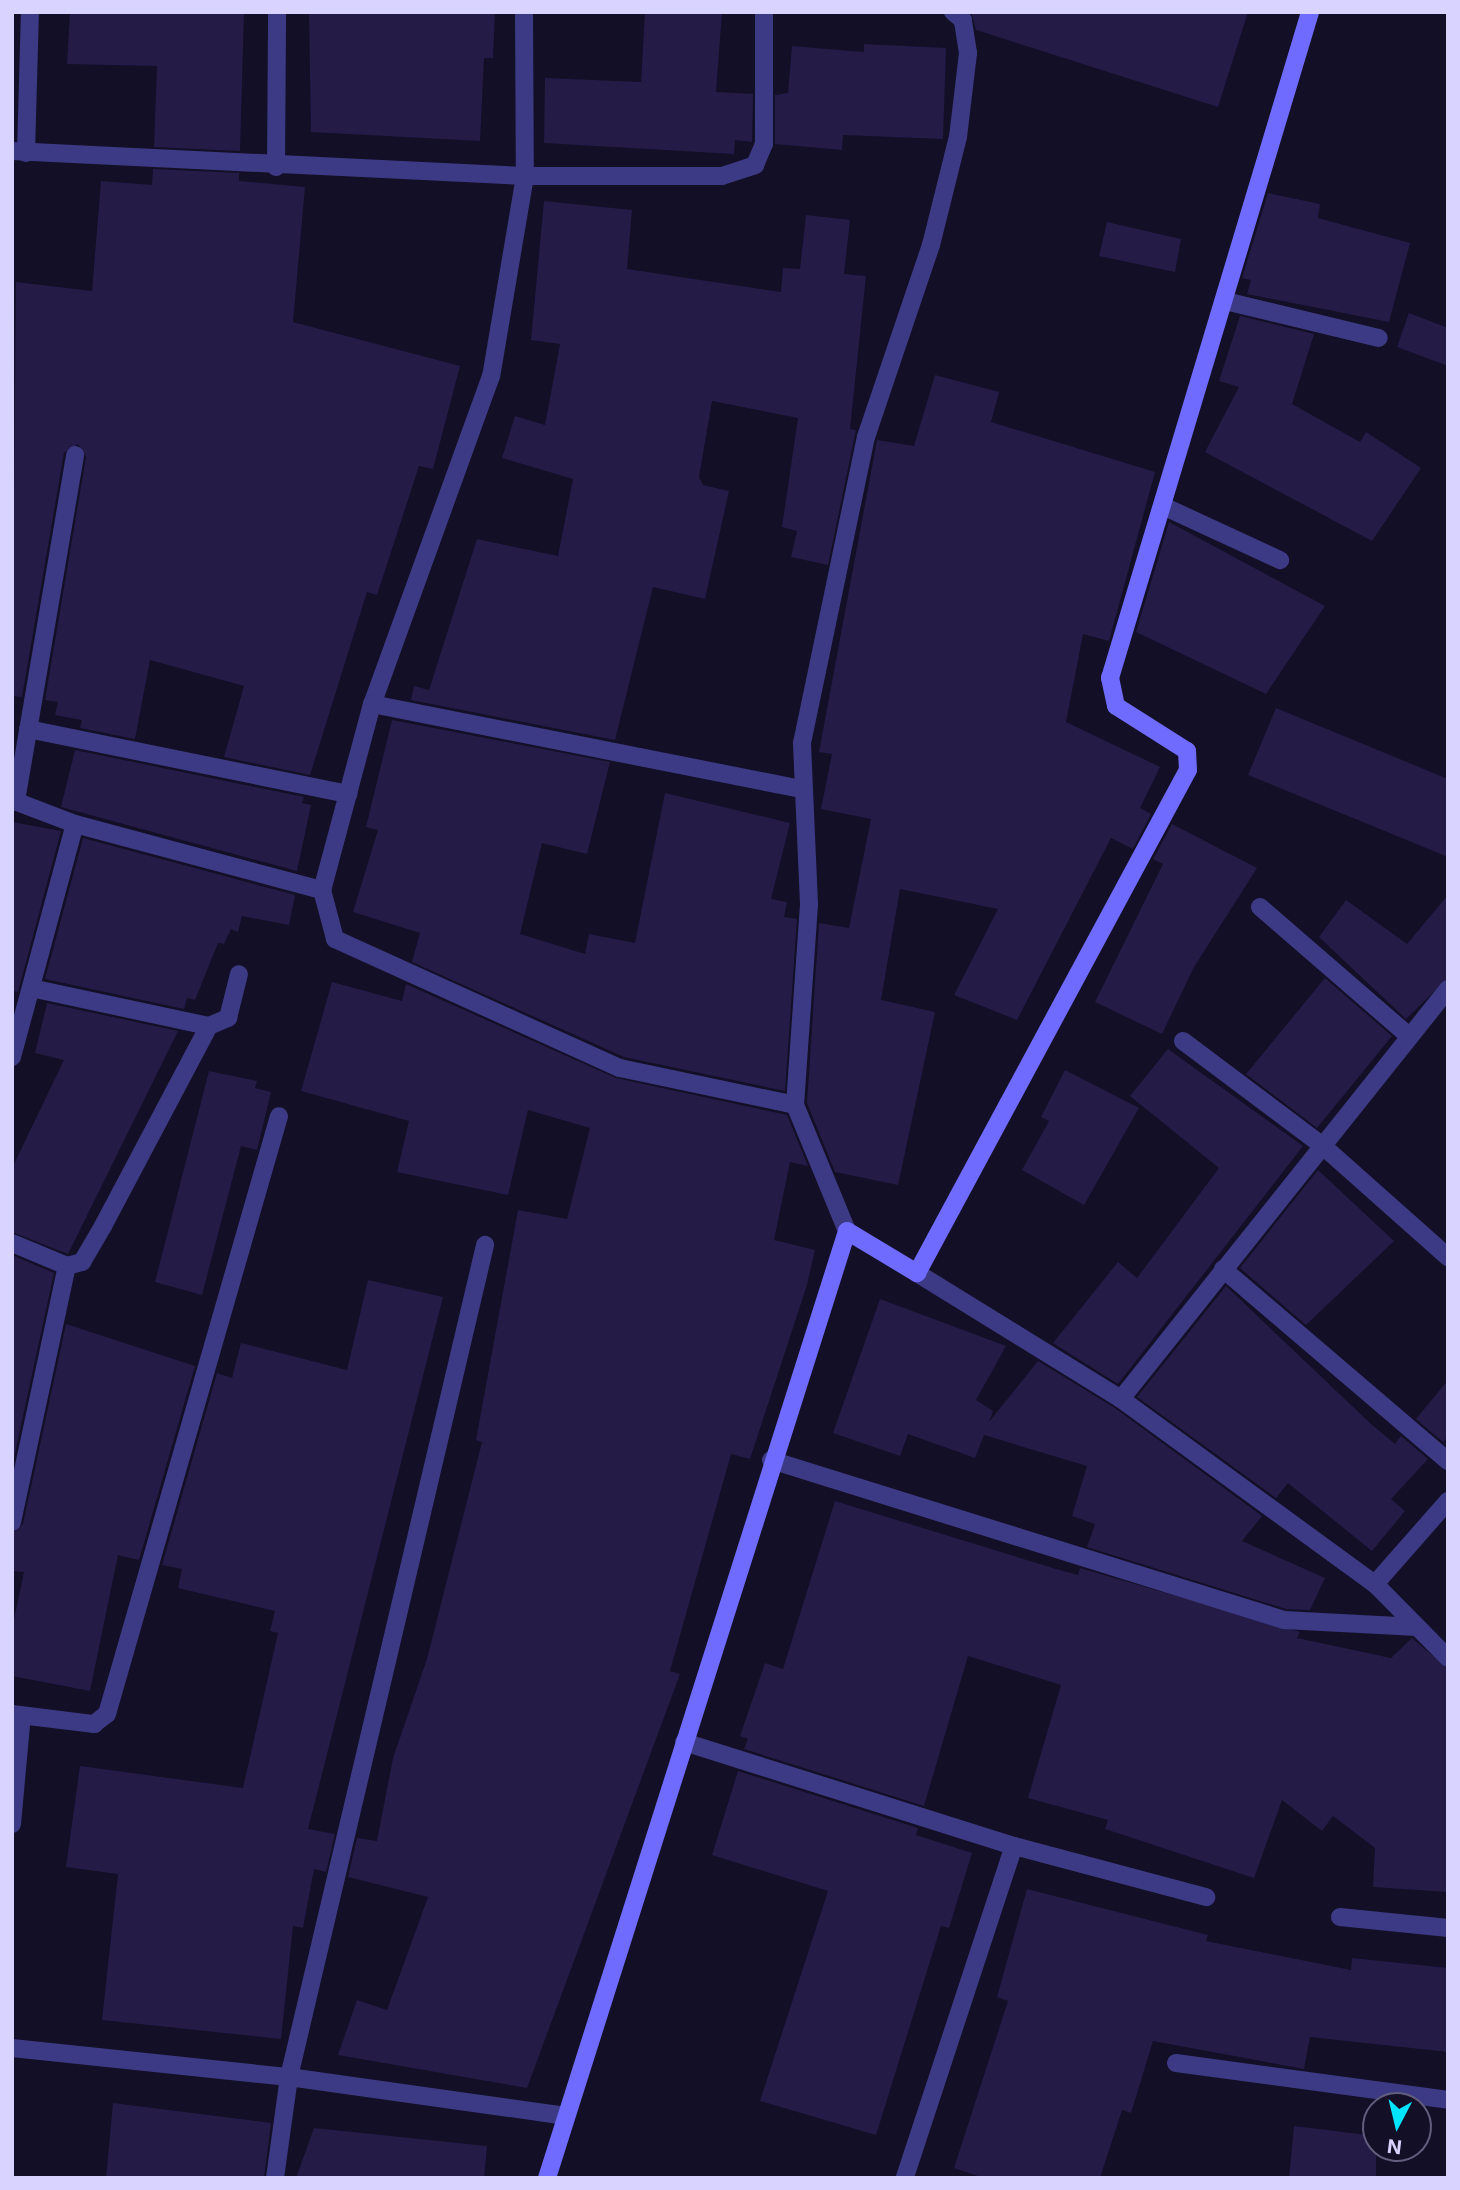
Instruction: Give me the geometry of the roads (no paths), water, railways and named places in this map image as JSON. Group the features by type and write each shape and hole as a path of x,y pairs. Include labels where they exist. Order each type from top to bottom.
{"street":[{"path":"30,12 19,152 276,167 525,176 722,176 754,164 764,144 764,12"},
{"path":"276,167 277,12"},
{"path":"524,12 525,176 491,376 372,704 322,890 335,939 620,1068 795,1104"},
{"path":"953,12 962,20 968,53 958,137 932,245 866,437 810,682 803,789 809,904 795,1104 847,1231 1121,1399 1375,1584 1448,1658"},
{"path":"917,1273 1188,770 1187,751 1116,706 1110,678 1310,12"},
{"path":"1225,301 1379,338"},
{"path":"75,455 14,800 75,824 322,890"},
{"path":"1163,506 1280,559"},
{"path":"372,704 803,789"},
{"path":"28,729 348,794"},
{"path":"12,1057 75,824"},
{"path":"1260,907 1410,1037"},
{"path":"30,988 209,1026 228,1018 239,974"},
{"path":"1121,1399 1448,989"},
{"path":"12,1243 67,1266 82,1262 209,1026"},
{"path":"1183,1041 1324,1147 1448,1257"},
{"path":"12,1824 17,1714 94,1724 107,1714 279,1115"},
{"path":"547,2178 771,1461 847,1231"},
{"path":"275,2178 289,2077 485,1245"},
{"path":"12,1522 67,1266"},
{"path":"1223,1269 1448,1461"},
{"path":"771,1461 1284,1620 1418,1627"},
{"path":"1375,1584 1448,1501"},
{"path":"684,1742 1014,1846 1206,1897"},
{"path":"905,2178 1014,1846"},
{"path":"1340,1917 1448,1928"},
{"path":"12,2048 289,2077 566,2116"},
{"path":"1176,2063 1448,2100"}]}
